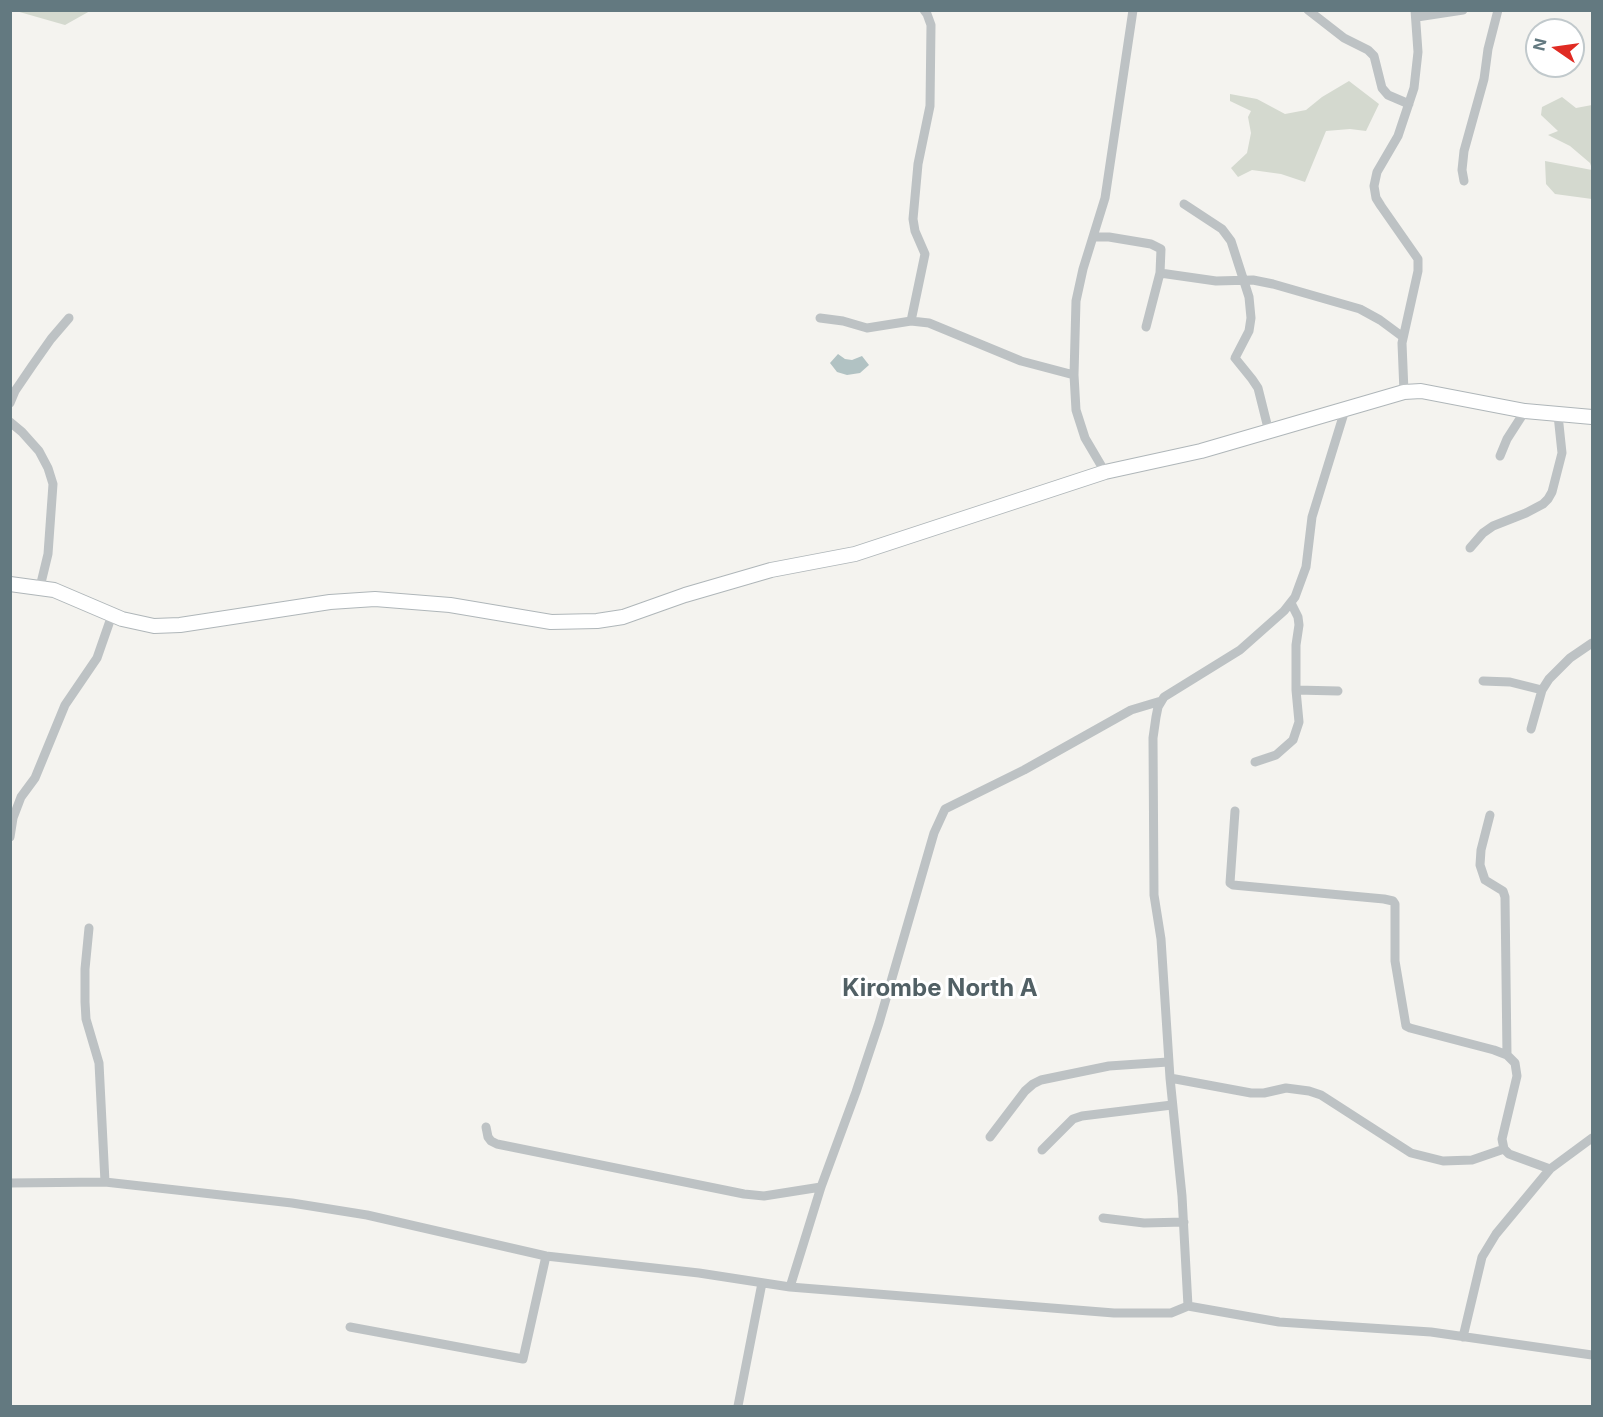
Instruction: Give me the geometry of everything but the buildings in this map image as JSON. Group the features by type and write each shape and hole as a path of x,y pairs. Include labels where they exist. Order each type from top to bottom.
{"street":[{"path":"911,321 924,254 913,219 918,164 930,106 931,25 924,10"},
{"path":"1105,472 1079,424 1076,411 1074,375 1078,285 1105,198 1132,10"},
{"path":"1308,10 1344,38 1374,56 1382,88 1388,95 1409,104"},
{"path":"1404,392 1401,351 1418,271 1418,259 1376,198 1374,179 1398,136 1417,77 1416,14 1463,10"},
{"path":"1464,181 1462,170 1464,151 1484,79 1488,49 1498,10"},
{"path":"1184,204 1226,233 1231,241 1251,303 1249,331 1235,358 1258,388 1269,432"},
{"path":"1094,237 1130,240 1151,244 1161,249 1160,273 1146,327"},
{"path":"1160,273 1216,281 1263,281 1360,309 1403,337"},
{"path":"10,403 15,391 32,366 69,318"},
{"path":"820,318 874,328 911,321 929,323 1022,361 1074,375"},
{"path":"10,584 54,590 142,625 180,625 330,602 375,599 450,605 551,622 597,621 623,617 685,595 771,570 855,554 1105,472 1201,451 1404,392 1421,391 1525,411 1593,417"},
{"path":"790,1287 821,1187 879,1023 934,833 945,809 1024,770 1131,710 1161,701 1240,650 1291,603 1303,578 1312,517 1345,410"},
{"path":"1500,456 1506,439 1525,411"},
{"path":"1470,548 1483,533 1493,526 1526,513 1548,499 1562,453 1558,415"},
{"path":"10,422 39,451 53,484 48,554 40,587"},
{"path":"1255,762 1273,757 1293,740 1299,722 1296,645 1299,625 1291,603"},
{"path":"10,837 13,818 21,797 35,778 65,705 97,658 112,615"},
{"path":"1531,729 1542,690 1558,669 1593,643"},
{"path":"1483,681 1510,682 1542,690"},
{"path":"1296,690 1338,691"},
{"path":"1161,701 1153,738 1153,863 1161,939 1168,1062 1184,1222 1188,1306"},
{"path":"1236,811 1231,884 1393,901 1396,908 1395,961 1406,1026 1507,1055 1515,1063 1517,1070 1502,1139 1504,1149 1509,1154 1550,1169"},
{"path":"1490,814 1481,850 1480,865 1485,880 1503,891 1505,897 1507,1055"},
{"path":"89,928 85,969 86,1019 99,1063 105,1182"},
{"path":"990,1137 1025,1091 1041,1080 1109,1066 1168,1062"},
{"path":"1170,1077 1251,1093 1264,1093 1286,1088 1309,1091 1321,1095 1399,1146 1426,1158 1443,1161 1472,1160 1504,1149"},
{"path":"1042,1150 1073,1119 1172,1105"},
{"path":"486,1126 488,1137 497,1144 744,1194 764,1196 821,1187"},
{"path":"1463,1337 1482,1257 1496,1234 1550,1169 1593,1138"},
{"path":"10,1183 105,1182 342,1210 546,1256 688,1271 790,1287 1114,1313 1171,1313 1188,1306 1280,1322 1431,1332 1593,1355"},
{"path":"1103,1218 1144,1223 1184,1222"},
{"path":"350,1327 523,1359 546,1256"},
{"path":"738,1407 762,1283"}],"shaded area":[{"path":"90,10 65,25 16,11"},
{"path":"1349,81 1379,104 1366,131 1350,129 1326,131 1305,182 1281,174 1252,170 1238,177 1231,168 1247,153 1251,133 1248,117 1251,111 1230,101 1230,94 1257,99 1285,114 1306,110 1322,97"},
{"path":"1562,97 1576,108 1592,105 1592,169 1590,163 1570,146 1548,135 1558,131 1541,115 1542,107"},
{"path":"1545,161 1592,170 1592,199 1555,194 1546,184"},
{"path":"838,354 845,359 852,360 862,356 869,365 860,373 847,375 837,372 830,363"}],"district":[{"name":"Kirombe North A","path":"940,989"}]}
